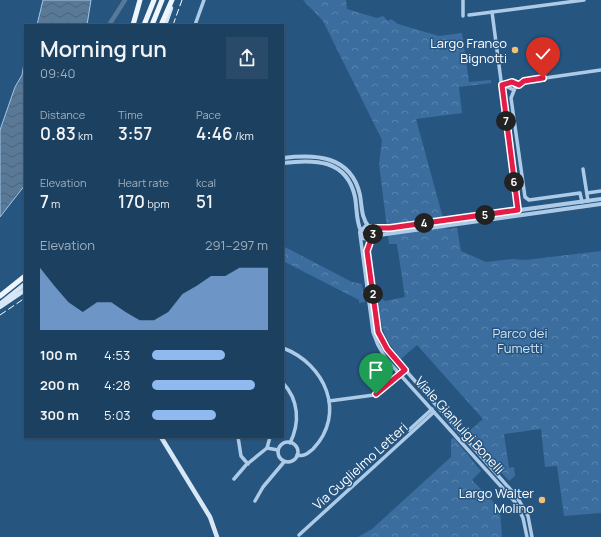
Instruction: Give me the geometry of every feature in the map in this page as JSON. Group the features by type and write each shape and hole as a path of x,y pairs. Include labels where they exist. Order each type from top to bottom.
{"main road":[{"path":"132,24 140,0"},
{"path":"144,24 154,0"},
{"path":"152,24 162,0"},
{"path":"161,24 173,0"},
{"path":"165,24 173,0"},
{"path":"0,296 24,277"},
{"path":"0,304 24,285"},
{"path":"0,307 24,291"},
{"path":"162,438 210,517 217,537"}],"street":[{"path":"195,24 204,0"},
{"path":"463,0 463,16"},
{"path":"469,15 584,0"},
{"path":"492,12 503,85 518,210"},
{"path":"582,202 580,193 529,200 525,198 511,98 514,90 524,81 601,70"},
{"path":"503,85 512,82 519,85"},
{"path":"503,85 514,90"},
{"path":"284,158 315,155 327,158 340,165 348,172 357,185 364,218 373,232 372,236"},
{"name":"Viale Gianluigi Bonelli","path":"284,163 307,160 318,161 340,171 348,180 354,192 361,232 374,335 383,354 515,502 524,521 527,537"},
{"path":"583,169 588,201"},
{"path":"587,193 601,191"},
{"path":"445,223 518,210 601,199"},
{"path":"387,230 364,227 361,232 365,239 387,230 601,204"},
{"name":"Viale Gianluigi Bonelli","path":"372,236 367,251 378,332 387,349 517,496 528,516 532,537"},
{"path":"284,348 300,356 316,371 324,386 329,402 329,420 324,435 308,453 303,456 298,455"},
{"path":"329,402 378,393 405,370"},
{"path":"284,385 292,397 297,414 296,429 290,443"},
{"path":"409,430 433,410"},
{"name":"Via Guglielmo Letteri","path":"299,535 433,410"},
{"path":"238,438 241,456 248,464"},
{"path":"234,479 248,464 268,448 270,438"},
{"path":"284,462 279,456 278,450 282,444 290,443 297,449 298,455"},
{"path":"268,448 278,450"},
{"path":"255,501 265,484 284,462 292,461 298,455"}],"green space":[{"name":"Parco dei Fumetti","path":"303,0 346,0 347,9 377,18 383,16 388,21 391,19 398,24 439,36 462,33 469,82 491,80 491,83 459,87 462,113 416,119 446,229 457,228 461,251 486,262 513,259 525,260 601,251 601,513 564,516 557,466 545,467 541,429 504,434 509,468 514,467 515,476 509,481 467,433 483,419 417,345 401,359 389,343 381,323 378,296 385,301 405,297 397,244 389,244 379,164 382,140 323,21"},
{"path":"284,247 352,282 362,284 365,302 359,303 359,300 284,262"},
{"path":"454,438 481,471 472,480 500,509 502,537 358,537 372,529 451,457 451,439"}],"water":[{"path":"43,0 91,0 87,24 37,24"},
{"path":"24,63 24,186 0,217 0,130 15,87 22,75"}],"waterway":[{"path":"110,24 125,0"}],"railway":[{"path":"173,24 182,0"},
{"path":"0,315 24,299"}],"place":[{"name":"Largo Franco Bignotti","path":"515,50"},
{"name":"Largo Walter Molino","path":"542,500"}],"route":[{"path":"376,394 383,390 405,370 387,349 378,332 367,251 368,244 373,234 371,228 390,228 518,210 502,85 508,82 519,85 524,81 543,78"}]}
